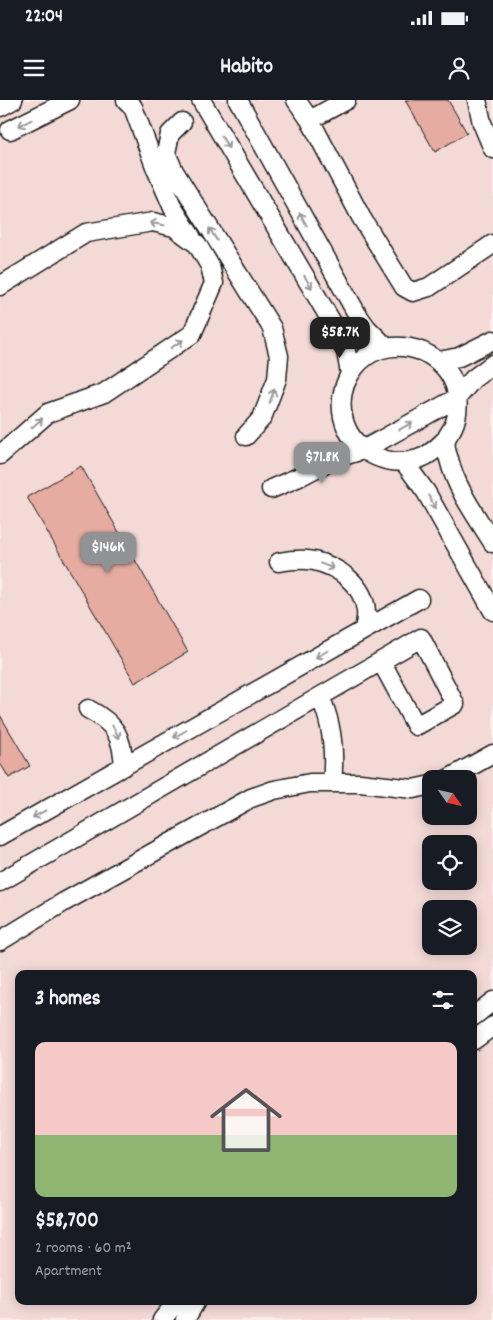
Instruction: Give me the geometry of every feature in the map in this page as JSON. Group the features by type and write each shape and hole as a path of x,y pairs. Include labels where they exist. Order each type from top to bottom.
{"street":[{"path":"0,107 13,100"},
{"path":"10,130 70,100"},
{"path":"0,455 48,413 104,393 192,334 214,283 210,266 173,208 133,107 126,100"},
{"path":"238,100 356,314 386,347"},
{"path":"296,100 310,120 361,217 404,288 413,292 429,287 493,244"},
{"path":"310,120 346,100"},
{"path":"477,100 482,123 493,149"},
{"path":"246,436 262,418 270,400 277,379 279,356 272,328 174,171 166,153 170,134 202,103 333,324 346,351 350,374"},
{"path":"151,152 171,129 182,122"},
{"path":"0,286 86,233 153,222 174,227 197,244 245,286"},
{"path":"439,361 459,357 493,340"},
{"path":"405,346 423,350 439,361 448,372 454,384 457,398 457,413 453,427 446,439 434,451 420,459 404,462 391,462 379,459 363,450 354,441 345,426 341,408 343,390 350,374 359,362 372,352 386,347 405,346"},
{"path":"271,489 334,459 363,450 457,398 473,378 493,364"},
{"path":"446,439 449,460 457,481 493,543"},
{"path":"404,462 426,492 493,611"},
{"path":"279,562 295,560 312,561 331,566 345,576 357,587 364,600 366,612 364,630"},
{"path":"0,836 419,599"},
{"path":"0,882 421,638 455,704 416,726 381,662"},
{"path":"320,697 326,710 333,744 334,765 332,783"},
{"path":"88,709 111,724 118,733 123,752 124,766"},
{"path":"466,770 493,754"},
{"path":"0,941 64,902 250,798 274,790 310,783 360,783 413,789 422,787"},
{"path":"477,1014 493,1002"},
{"path":"477,1038 493,1026"},
{"path":"162,1320 174,1305"},
{"path":"185,1320 194,1305"}],"shaded area":[{"path":"0,100 493,100 493,1320 0,1320"}],"building":[{"path":"405,100 448,100 467,133 435,152"},
{"path":"81,466 188,652 135,683 27,497"},
{"path":"0,715 30,766 9,778 0,763"}]}
